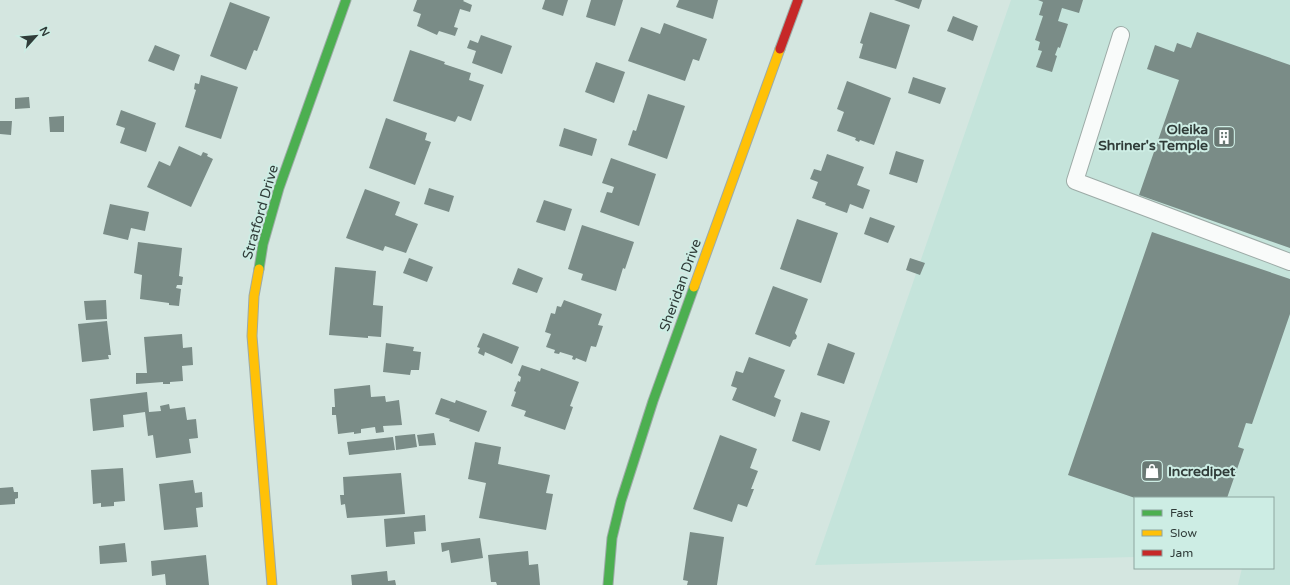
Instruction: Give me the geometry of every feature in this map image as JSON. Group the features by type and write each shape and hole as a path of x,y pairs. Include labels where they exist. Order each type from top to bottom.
{"street":[{"name":"Stratford Drive","path":"272,585 254,373 252,336 254,296 263,244 279,188 346,0"},
{"name":"Sheridan Drive","path":"608,585 612,538 621,501 652,401 798,0"}],"lane":[{"path":"1121,35 1075,181 1290,262"}],"shaded area":[{"path":"1011,0 1290,0 1290,585 1238,585 1242,569 1274,569 1274,497 1134,497 1134,557 815,565"}],"building":[{"path":"417,0 464,0 463,1 472,5 470,12 460,9 454,27 458,28 455,36 439,31 437,35 417,26 421,14 413,11"},
{"path":"545,0 568,0 563,16 542,9"},
{"path":"591,0 623,0 615,26 586,17"},
{"path":"679,0 718,0 713,19 676,7"},
{"path":"894,0 922,0 919,9"},
{"path":"1038,0 1083,0 1079,13 1062,8 1058,21 1068,24 1060,48 1058,47 1055,55 1057,56 1052,72 1036,67 1042,51 1038,50 1040,42 1035,40 1043,16 1039,15 1043,2"},
{"path":"230,2 270,17 257,51 254,50 246,70 210,56"},
{"path":"870,12 910,25 896,69 859,58 863,44 860,43"},
{"path":"953,16 978,26 973,41 947,31"},
{"path":"664,23 707,39 699,61 693,59 685,81 628,61 641,27 660,34"},
{"name":"Oleika Shriner's Temple","path":"1197,32 1290,65 1290,248 1139,195 1179,80 1147,69 1155,45 1174,52 1177,43 1191,48"},
{"path":"481,35 512,46 502,74 472,63 476,51 467,48 470,40 478,43"},
{"path":"155,45 180,55 174,71 148,61"},
{"path":"410,50 471,73 469,80 484,85 471,121 458,116 455,122 393,101"},
{"path":"596,62 625,72 614,103 585,92"},
{"path":"201,75 238,87 221,139 185,127 196,90 194,89 195,83 199,84"},
{"path":"913,77 946,88 940,104 908,93"},
{"path":"847,81 891,98 874,145 860,140 859,142 855,140 856,138 837,131 844,112 837,109"},
{"path":"648,94 685,106 667,159 628,145 633,130 636,131"},
{"path":"29,97 30,108 15,109 15,98"},
{"path":"121,110 156,123 146,152 120,143 125,128 116,125"},
{"path":"64,116 64,132 50,132 49,117"},
{"path":"386,118 427,133 425,140 431,142 415,185 369,168"},
{"path":"0,121 12,121 11,135 0,134"},
{"path":"564,128 597,139 592,156 559,146"},
{"path":"179,146 201,156 203,152 208,154 207,156 213,159 191,207 147,187 159,161 170,166"},
{"path":"896,151 924,160 917,183 889,174"},
{"path":"827,154 864,167 857,185 870,190 863,209 850,204 847,213 825,205 826,203 812,198 818,182 810,179 814,169 821,171"},
{"path":"611,158 656,174 639,226 600,212 607,192 612,193 614,187 602,183"},
{"path":"429,188 454,196 449,212 424,204"},
{"path":"365,189 400,202 395,215 418,224 406,253 385,246 383,251 346,238"},
{"path":"544,200 572,209 565,231 536,222"},
{"path":"110,204 149,212 145,231 131,228 128,240 103,234"},
{"path":"870,217 895,226 888,243 864,234"},
{"path":"797,219 838,233 821,283 780,269"},
{"path":"582,225 634,242 625,269 623,268 616,291 581,280 583,274 568,269"},
{"path":"1152,232 1290,279 1290,314 1252,424 1246,423 1238,447 1244,449 1227,497 1134,498 1068,475"},
{"path":"138,242 182,248 179,276 183,277 182,285 177,285 176,288 181,289 179,306 140,299 142,275 134,273"},
{"path":"409,258 433,267 427,282 403,273"},
{"path":"910,258 925,263 920,275 906,270"},
{"path":"335,267 376,271 373,305 383,306 381,337 368,336 368,338 329,335"},
{"path":"518,268 543,278 537,293 512,284"},
{"path":"773,286 808,299 795,333 797,336 796,339 793,340 790,347 755,334"},
{"path":"106,300 107,319 86,320 84,301"},
{"path":"564,300 602,314 598,325 603,326 596,347 591,346 586,362 576,358 575,360 572,359 573,356 560,352 559,354 554,353 555,350 546,347 551,334 545,332 551,313 555,314 557,306 561,307"},
{"path":"107,321 111,355 108,355 109,359 82,362 78,324"},
{"path":"483,333 519,347 512,364 485,352 484,356 478,353 480,348 477,347"},
{"path":"182,334 183,348 192,347 193,365 182,366 183,381 170,382 170,384 163,384 163,382 136,384 136,373 147,373 144,337"},
{"path":"386,343 414,347 413,351 421,352 419,370 411,370 410,375 383,372"},
{"path":"828,343 855,353 844,384 817,375"},
{"path":"749,357 785,370 774,397 781,400 775,417 732,400 737,388 731,386 736,371 743,373"},
{"path":"522,365 540,371 541,368 579,382 570,406 573,407 565,430 524,416 526,411 511,406 516,392 514,391 518,381 520,382 521,377 518,375"},
{"path":"370,385 371,397 385,396 386,402 399,400 402,425 383,426 384,432 376,433 375,427 361,429 361,433 354,434 354,432 338,434 336,415 332,415 332,407 335,407 334,389"},
{"path":"147,392 149,412 161,411 160,406 169,404 170,409 185,407 187,420 196,419 198,438 189,439 191,453 156,458 153,435 148,436 145,412 123,415 124,427 93,431 90,399"},
{"path":"441,398 455,403 456,400 487,411 479,432 435,414"},
{"path":"801,412 830,421 820,451 792,441"},
{"path":"434,433 436,445 419,446 417,435"},
{"path":"415,434 417,447 396,450 395,436"},
{"path":"720,435 757,449 750,468 758,471 751,489 754,489 747,507 738,504 732,522 693,509"},
{"path":"393,437 395,450 349,455 347,442"},
{"path":"475,442 501,447 498,464 550,475 546,493 553,494 546,530 479,518 486,483 468,479"},
{"path":"123,468 125,501 114,502 114,506 101,507 101,503 93,504 91,470"},
{"path":"401,473 405,514 347,518 345,504 341,505 340,495 344,495 343,477"},
{"path":"193,480 195,493 202,492 203,507 196,508 198,527 164,530 159,484"},
{"path":"13,487 14,492 18,492 18,498 15,499 15,504 0,505 0,488"},
{"path":"425,515 426,531 414,532 415,544 386,547 384,519"},
{"path":"690,532 724,537 717,585 687,585 688,581 683,580"},
{"path":"480,538 483,558 451,563 449,550 442,552 441,543"},
{"path":"125,543 127,562 100,564 99,546"},
{"path":"528,551 529,565 538,564 540,585 497,585 496,582 491,582 488,555"},
{"path":"206,555 209,585 166,585 165,574 152,576 151,561"},
{"path":"387,571 388,581 395,580 396,585 352,585 351,575"}],"traffic: fast":[{"path":"259,269 263,244 279,188 346,0"},
{"path":"608,585 612,538 621,501 653,401 694,287"}],"traffic: slow":[{"path":"694,287 780,49"},
{"path":"259,269 254,296 252,336 272,585"}],"traffic: jam":[{"path":"780,49 798,0"}],"place":[{"name":"Oleika Shriner's Temple","path":"1224,137"},
{"name":"Incredipet","path":"1152,471"}]}
